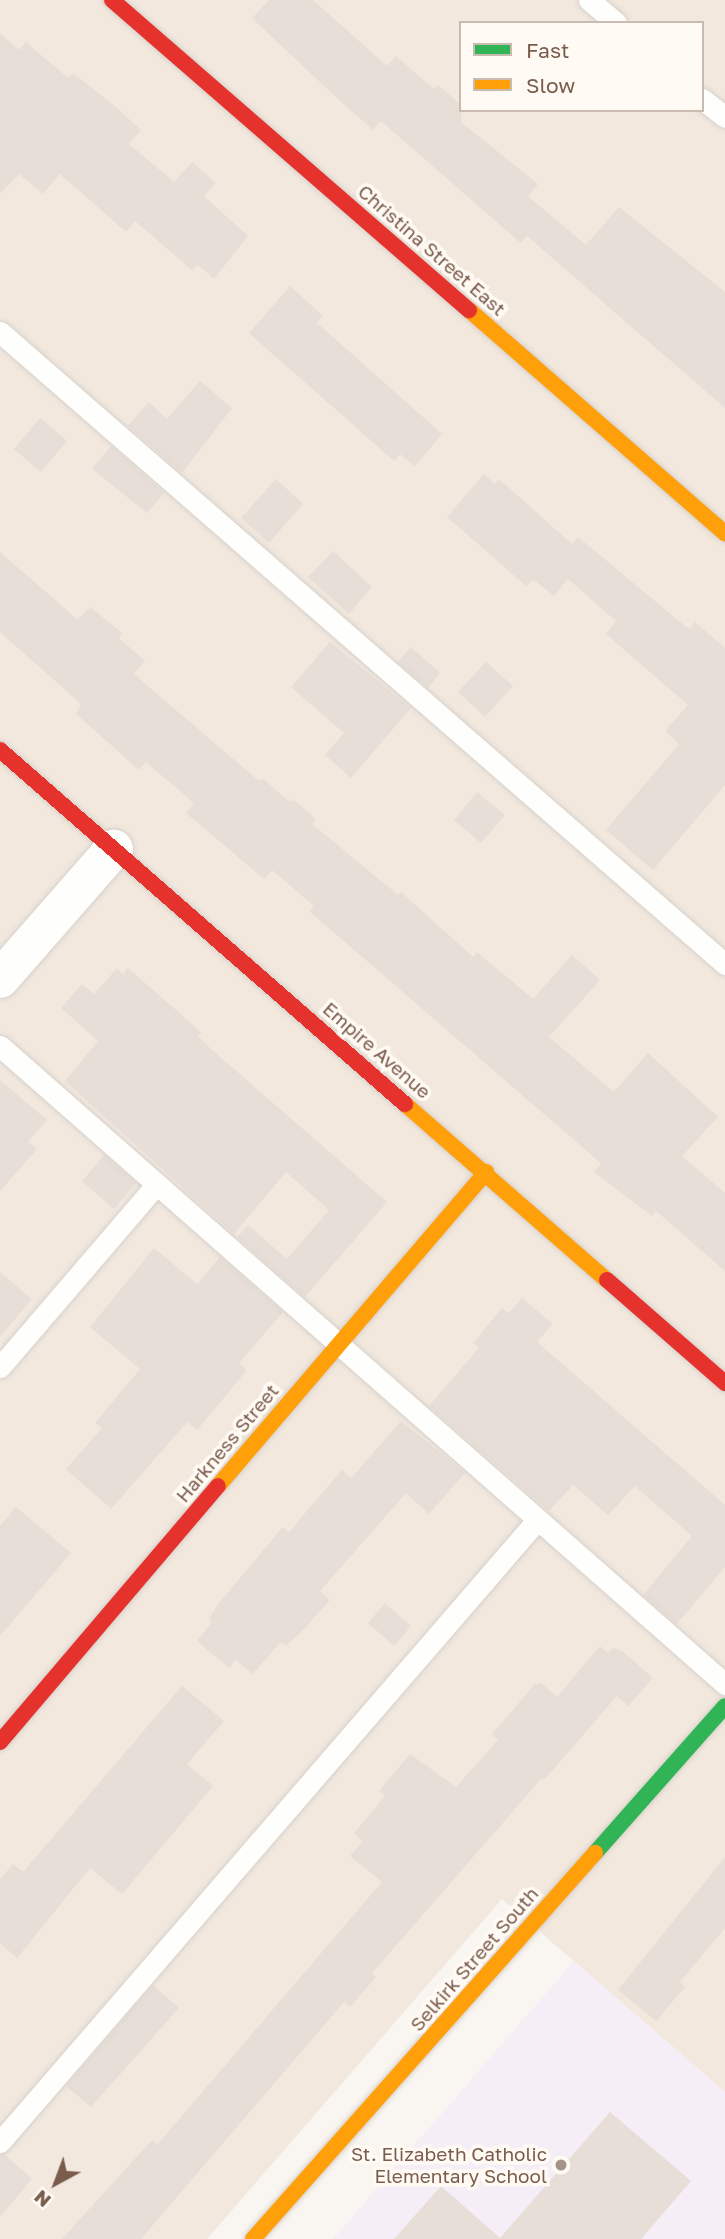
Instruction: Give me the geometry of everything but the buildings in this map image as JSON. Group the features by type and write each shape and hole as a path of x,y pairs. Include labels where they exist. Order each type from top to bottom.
{"street":[{"name":"Christina Street East","path":"112,0 725,533"},
{"name":"Empire Avenue","path":"0,750 725,1383"},
{"path":"0,979 114,849"},
{"name":"Harkness Street","path":"0,1742 486,1172"},
{"name":"Selkirk Street South","path":"253,2239 725,1706"}],"lane":[{"path":"589,0 614,21"},
{"path":"704,101 725,117"},
{"path":"0,332 725,964"},
{"path":"0,1046 158,1184 337,1347 725,1684"},
{"path":"0,1367 158,1184"},
{"path":"0,2142 537,1520"}],"shaded area":[{"path":"0,0 725,0 725,2092 502,1899 207,2239 0,2239"},
{"name":"St. Elizabeth Catholic Elementary School","path":"574,1961 725,2092 725,2239 333,2239"}],"traffic: fast":[{"path":"595,1853 725,1706"}],"traffic: slow":[{"path":"469,310 725,533"},
{"path":"405,1104 607,1280"},
{"path":"218,1486 486,1172"},
{"path":"253,2239 595,1853"}],"traffic: jam":[{"path":"112,0 469,310"},
{"path":"0,750 405,1104"},
{"path":"607,1280 725,1383"},
{"path":"0,1742 218,1486"}],"place":[{"name":"St. Elizabeth Catholic Elementary School","path":"561,2165"}]}
